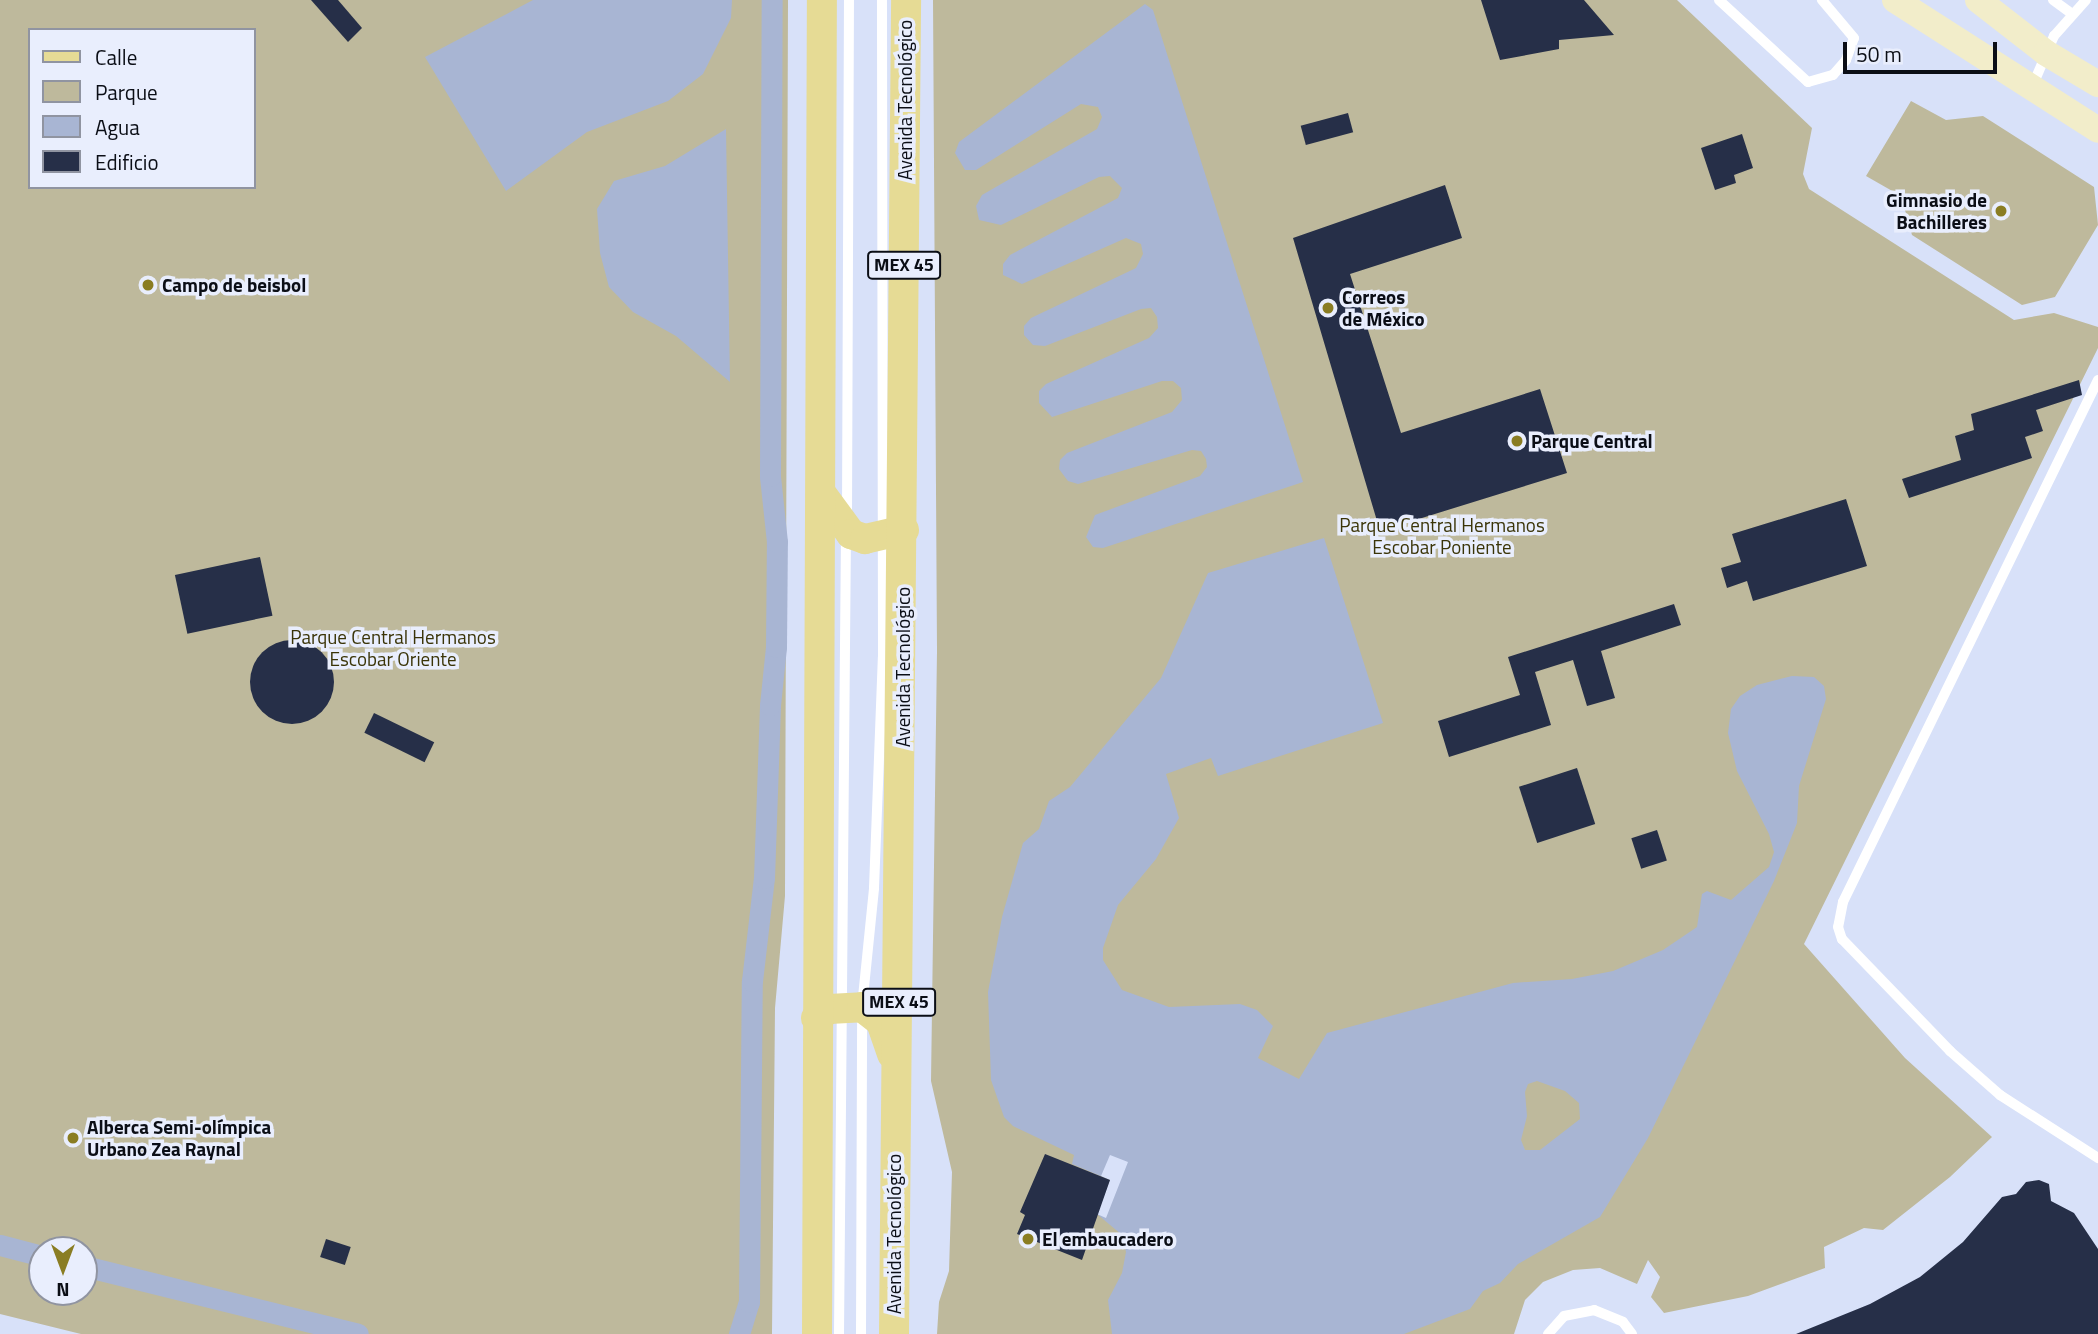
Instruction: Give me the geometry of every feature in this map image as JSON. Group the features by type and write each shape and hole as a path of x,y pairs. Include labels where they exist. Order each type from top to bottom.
{"main road":[{"path":"817,1334 816,1286 839,1011 821,493 822,0"},
{"name":"Avenida Tecnológico","path":"896,1328 893,534 905,0"},
{"path":"821,493 846,529 865,539 893,534"},
{"path":"839,1011 881,1022 895,1064"},
{"path":"800,1334 816,1286"}],"street":[{"path":"1895,0 2098,130"},
{"path":"1978,0 2046,53 2098,84"}],"lane":[{"path":"839,1334 839,1011 846,529 849,0"},
{"path":"861,1334 839,1011 874,888 883,657 893,534 882,0"},
{"path":"1719,0 1808,82 1833,75 1846,60 1854,38 1822,0"},
{"path":"2053,0 2072,14"},
{"path":"2032,88 2046,53 2072,14 2086,0"},
{"path":"2098,380 1843,902 1838,927 1842,939 1960,1060 2042,1125 2098,1158"},
{"path":"1548,1334 1564,1316 1594,1310 1616,1318 1632,1334"}],"green space":[{"name":"Parque Central Hermanos Escobar Oriente","path":"0,0 788,0 785,896 775,1008 772,1334 81,1334 0,1314"},
{"name":"Parque Central Hermanos Escobar Poniente","path":"933,0 1677,0 1812,128 1803,174 1809,189 2014,320 2054,313 2098,327 2098,348 1804,944 1905,1058 1992,1137 1950,1177 1883,1230 1864,1228 1824,1247 1825,1268 1748,1296 1664,1313 1651,1297 1660,1277 1648,1260 1637,1284 1600,1268 1573,1270 1543,1282 1525,1300 1514,1334 937,1334 939,1302 949,1271 952,1172 931,1081 937,651"},
{"name":"Gimnasio de Bachilleres","path":"1911,101 1946,120 1983,116 2094,187 2098,225 2055,297 2022,305 1912,235 1901,196 1866,176"}],"water":[{"path":"533,0 732,0 731,18 703,74 668,101 587,132 506,191 425,57"},
{"path":"1145,4 1153,10 1303,482 1103,548 1093,547 1086,537 1095,515 1200,476 1207,467 1206,459 1201,451 1192,450 1078,484 1068,481 1059,469 1060,460 1067,453 1172,412 1182,400 1181,388 1173,381 1162,381 1052,417 1039,403 1039,391 1046,384 1149,338 1158,328 1157,317 1151,308 1141,309 1045,346 1033,345 1024,335 1024,326 1031,318 1136,268 1143,254 1141,244 1126,238 1022,284 1003,275 1003,264 1010,255 1118,198 1122,188 1110,176 1099,177 1001,225 979,220 976,206 982,195 1097,129 1102,117 1098,107 1081,104 976,170 965,170 955,153 959,142"},
{"path":"726,129 730,382 676,336 633,312 609,287 600,253 597,209 614,181 665,166"},
{"path":"1324,538 1383,723 1218,776 1211,758 1166,774 1179,818 1156,859 1118,905 1103,948 1103,960 1122,990 1169,1007 1240,1004 1257,1010 1273,1026 1258,1058 1299,1079 1327,1033 1513,983 1572,979 1613,971 1663,950 1697,927 1702,894 1707,891 1731,900 1769,867 1774,852 1769,834 1737,771 1728,733 1731,709 1740,696 1757,685 1792,676 1814,677 1824,686 1826,699 1799,786 1797,823 1774,881 1648,1138 1600,1217 1518,1264 1500,1283 1483,1291 1470,1309 1404,1334 1112,1334 1108,1300 1122,1273 1126,1252 1122,1235 1097,1214 1110,1180 1072,1164 1074,1155 1013,1126 1004,1117 991,1080 988,992 1002,917 1023,843 1039,829 1049,801 1070,787 1161,678 1208,573","holes":["1537,1081 1565,1091 1579,1103 1580,1119 1540,1150 1525,1150 1521,1140 1527,1116 1525,1092 1528,1084"]}],"pier":[{"path":"1110,1155 1128,1162 1106,1218 1097,1214 1110,1180 1101,1176"}],"building":[{"path":"311,0 338,0 362,28 348,42"},
{"path":"1481,0 1584,0 1614,35 1559,40 1559,49 1500,60"},
{"path":"1348,113 1353,132 1306,145 1301,126"},
{"path":"1742,134 1753,168 1734,175 1736,183 1715,190 1701,148"},
{"path":"1445,185 1462,238 1350,274 1401,433 1540,389 1567,473 1380,531 1293,238"},
{"path":"2079,380 2082,395 2036,410 2043,431 2025,437 2032,458 1909,498 1902,479 1961,460 1955,436 1974,430 1971,414"},
{"path":"1846,499 1867,566 1753,601 1747,581 1727,588 1721,568 1741,562 1732,534"},
{"path":"260,557 272,616 187,634 175,575"},
{"path":"1674,604 1681,625 1601,651 1615,698 1587,706 1573,660 1535,672 1551,725 1449,757 1438,721 1520,695 1508,657"},
{"path":"292,640 315,647 327,659 334,682 327,705 315,717 292,724 269,717 257,705 250,682 257,659 269,647"},
{"path":"374,713 434,742 425,762 364,733"},
{"path":"1577,768 1595,824 1537,843 1519,787"},
{"path":"1657,830 1667,860 1641,869 1631,838"},
{"path":"1045,1154 1110,1180 1082,1260 1017,1234 1025,1215 1020,1212"},
{"path":"2039,1180 2049,1184 2051,1201 2074,1213 2098,1249 2098,1334 1796,1334 1870,1304 1920,1277 1963,1242 2002,1197 2016,1194 2026,1182"},
{"path":"326,1239 351,1247 345,1265 320,1257"}],"waterway":[{"path":"739,1334 749,1302 752,981 764,878 770,705 776,647 777,542 770,476 772,0"},
{"path":"0,1245 28,1252"},
{"path":"98,1269 358,1334"}],"place":[{"name":"Gimnasio de Bachilleres","path":"2001,211"},
{"name":"Campo de beisbol","path":"148,285"},
{"name":"Correos de México","path":"1328,308"},
{"name":"Parque Central","path":"1517,441"},
{"name":"Alberca Semi-olímpica Urbano Zea Raynal","path":"73,1138"},
{"name":"El embaucadero","path":"1028,1239"}]}
